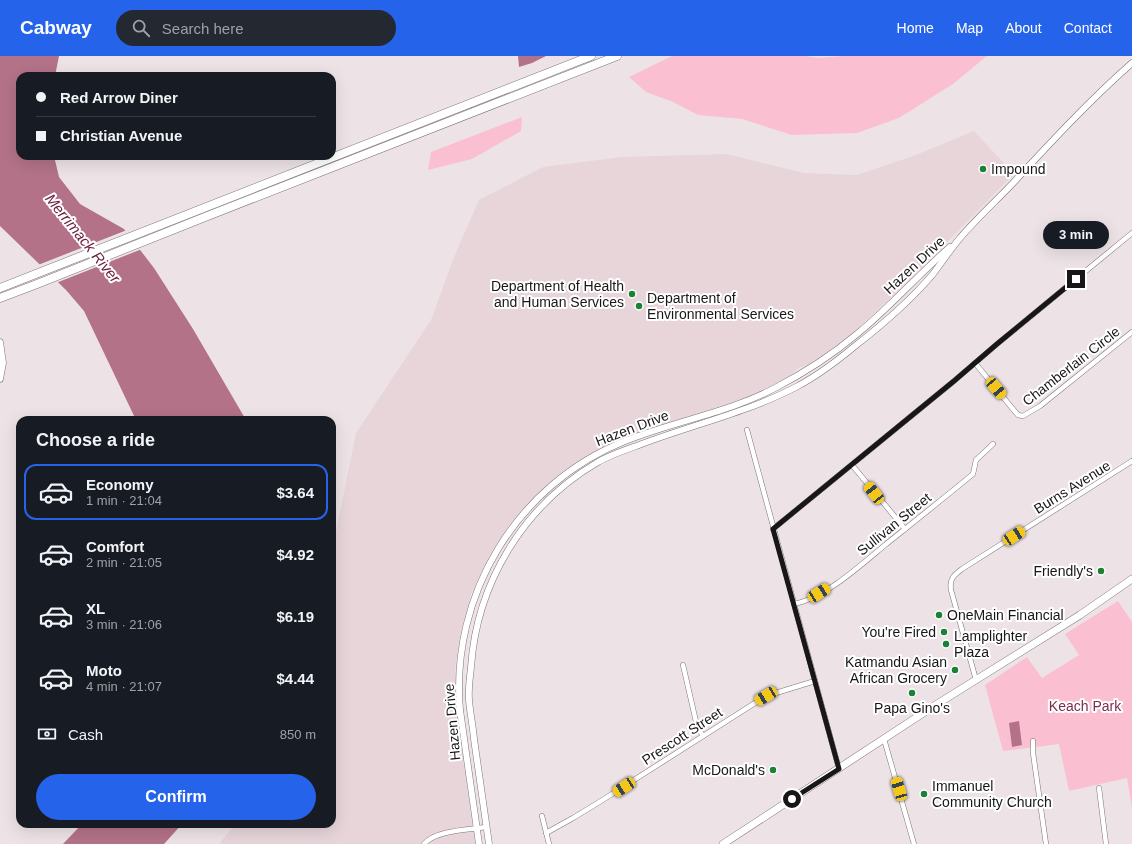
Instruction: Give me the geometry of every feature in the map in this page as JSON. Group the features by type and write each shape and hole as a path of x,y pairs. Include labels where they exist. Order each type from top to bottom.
{"highway":[{"path":"336,156 591,56"},
{"path":"0,298 617,56"},
{"path":"0,288 326,160"},
{"path":"0,285 31,276"},
{"path":"0,302 37,284"}],"main road":[{"path":"723,844 884,739 1080,615 1132,579"}],"street":[{"name":"Hazen Drive","path":"479,844 459,699 460,664 464,635 479,583 501,544 524,514 541,495 556,482 597,453 625,441 747,401 775,388 810,368 856,334 960,238 1075,116 1132,63"},
{"path":"773,529 1132,233"},
{"name":"Hazen Drive","path":"489,844 469,699 472,655 475,633 492,578 515,540 530,520 555,493 572,479 601,460 640,444 720,418 771,399 798,386 815,375 857,345 904,303 931,275 960,238"},
{"name":"Chamberlain Circle","path":"975,363 1018,415 1023,416 1040,406 1132,332"},
{"path":"0,342 3,362 0,379"},
{"path":"747,430 839,769"},
{"name":"Sullivan Street","path":"794,604 819,593 841,580 905,529 973,474 976,460 993,444"},
{"name":"Burns Avenue","path":"976,680 951,590 950,582 953,577 962,569 1132,461"},
{"path":"852,465 905,529"},
{"path":"683,665 697,726 702,736"},
{"name":"Prescott Street","path":"546,833 574,818 766,696 815,681"},
{"path":"884,739 914,844"},
{"path":"1033,741 1033,753 1046,844"},
{"path":"1099,788 1106,844"},
{"path":"542,816 549,844"},
{"path":"424,844 428,840 443,833 486,827"}],"shaded area":[{"path":"974,131 1014,174 911,279 854,332 821,357 809,365 798,368 790,377 769,388 731,403 607,444 565,470 549,483 519,513 492,552 471,595 460,635 455,669 457,716 475,844 219,844 232,828 336,828 336,532 356,433 431,320 454,257 479,200 543,167 622,157 727,154 804,173 857,175 916,155"}],"green space":[{"path":"672,56 806,56 818,58 844,56 987,56 953,84 899,118 857,133 792,135 742,119 698,115 673,102 646,92 629,77"},
{"path":"522,117 521,131 472,159 428,170 431,152"},
{"name":"Keach Park","path":"1118,601 1132,622 1132,808 1127,778 1069,791 1059,744 1003,751 985,685 1027,657 1042,678 1079,655 1065,634"}],"water":[{"name":"Merrimack River","path":"0,56 59,56 56,72 16,72 16,160 55,160 59,177 80,204 124,229 154,268 193,329 244,416 134,416 84,311 66,290 0,226"},
{"path":"518,56 546,56 532,63 519,67"},
{"path":"1019,721 1022,745 1012,747 1009,723"},
{"path":"78,828 178,828 164,844 63,844"}],"pier":[{"path":"127,230 142,249 56,283 38,265"}],"place":[{"name":"Impound","path":"983,169"},
{"name":"Department of Health and Human Services","path":"632,294"},
{"name":"Department of Environmental Services","path":"639,306"},
{"name":"Friendly's","path":"1101,571"},
{"name":"OneMain Financial","path":"939,615"},
{"name":"You're Fired","path":"944,632"},
{"name":"Lamplighter Plaza","path":"946,644"},
{"name":"Katmandu Asian African Grocery","path":"955,670"},
{"name":"Papa Gino's","path":"912,693"},
{"name":"McDonald's","path":"773,770"},
{"name":"Immanuel Community Church","path":"924,794"}],"route":[{"path":"792,799 839,769 773,529 1076,279"}]}
